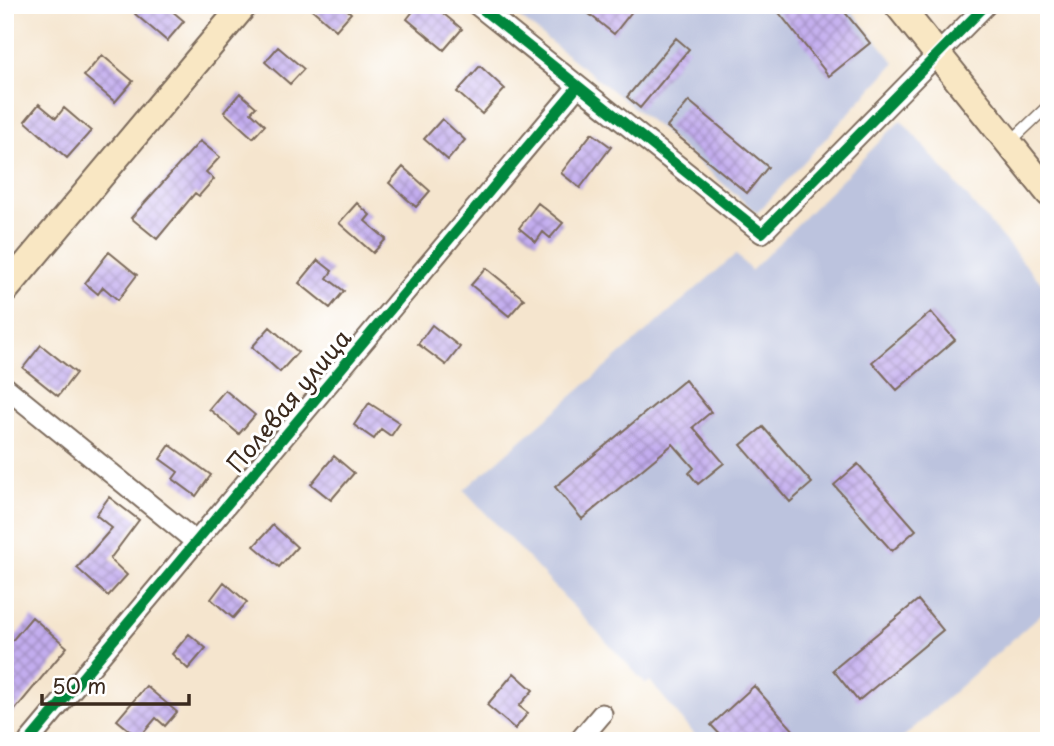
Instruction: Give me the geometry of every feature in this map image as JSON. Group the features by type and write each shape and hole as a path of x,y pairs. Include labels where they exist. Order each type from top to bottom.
{"street":[{"path":"5,290 244,5"},
{"path":"477,5 762,233 986,5"},
{"path":"898,5 1049,193"},
{"name":"Полевая улица","path":"29,741 578,86"},
{"path":"5,387 196,542"},
{"path":"579,741 602,714"}],"lane":[{"path":"1008,144 1049,105"}],"shaded area":[{"path":"504,5 847,5 895,63 757,213 658,127"},
{"path":"901,120 1049,292 1049,607 899,741 700,741 650,681 646,684 464,490 736,254 751,271"}],"building":[{"path":"143,5 165,5 184,21 167,41 135,14"},
{"path":"307,5 342,5 351,13 336,30"},
{"path":"418,5 433,5 462,29 444,50 407,19"},
{"path":"578,5 637,5 614,34"},
{"path":"773,5 839,5 870,43 829,76"},
{"path":"676,38 689,49 640,108 627,97"},
{"path":"278,47 304,69 290,84 265,62"},
{"path":"102,55 133,81 115,102 84,76"},
{"path":"480,66 505,89 482,114 457,92"},
{"path":"240,93 256,107 251,112 265,125 253,138 224,112"},
{"path":"689,101 768,167 747,193 667,127"},
{"path":"39,104 56,118 64,108 91,131 67,158 25,121"},
{"path":"442,119 465,140 448,160 424,139"},
{"path":"592,133 611,147 580,188 561,173"},
{"path":"200,141 220,157 206,172 214,179 199,196 195,193 157,239 131,218"},
{"path":"403,167 430,191 416,207 389,183"},
{"path":"357,203 370,215 365,221 386,239 373,253 339,223"},
{"path":"538,203 563,223 550,238 543,232 536,242 519,228"},
{"path":"109,252 137,275 118,300 103,287 98,294 85,283"},
{"path":"318,260 332,271 327,278 344,291 330,308 299,283"},
{"path":"486,268 524,299 509,316 471,285"},
{"path":"931,312 955,340 897,390 872,362"},
{"path":"432,325 460,347 446,365 418,344"},
{"path":"270,327 298,352 280,372 252,347"},
{"path":"41,345 76,373 58,396 23,368"},
{"path":"685,380 711,412 693,427 724,463 698,484 689,473 694,468 673,444 582,519 555,487"},
{"path":"225,390 255,415 239,434 209,409"},
{"path":"369,403 400,423 391,436 381,429 374,439 354,425"},
{"path":"763,427 812,483 790,502 741,445"},
{"path":"170,445 211,475 196,496 173,479 178,472 160,459"},
{"path":"334,456 354,473 331,500 311,484"},
{"path":"858,464 916,530 892,551 834,485"},
{"path":"109,497 139,520 110,559 127,575 108,596 77,568 112,528 96,515"},
{"path":"273,525 297,547 279,567 254,546"},
{"path":"224,582 247,602 233,618 211,599"},
{"path":"918,600 943,630 858,701 833,670"},
{"path":"32,617 67,647 5,722 5,649"},
{"path":"189,634 206,648 188,669 172,654"},
{"path":"514,673 533,690 519,706 528,713 515,729 487,705"},
{"path":"146,686 177,712 165,726 156,718 139,738 117,720"},
{"path":"754,686 803,741 726,741 711,725"}],"cycle path":[{"path":"477,5 762,233 986,5"},
{"path":"29,741 578,86"}]}
